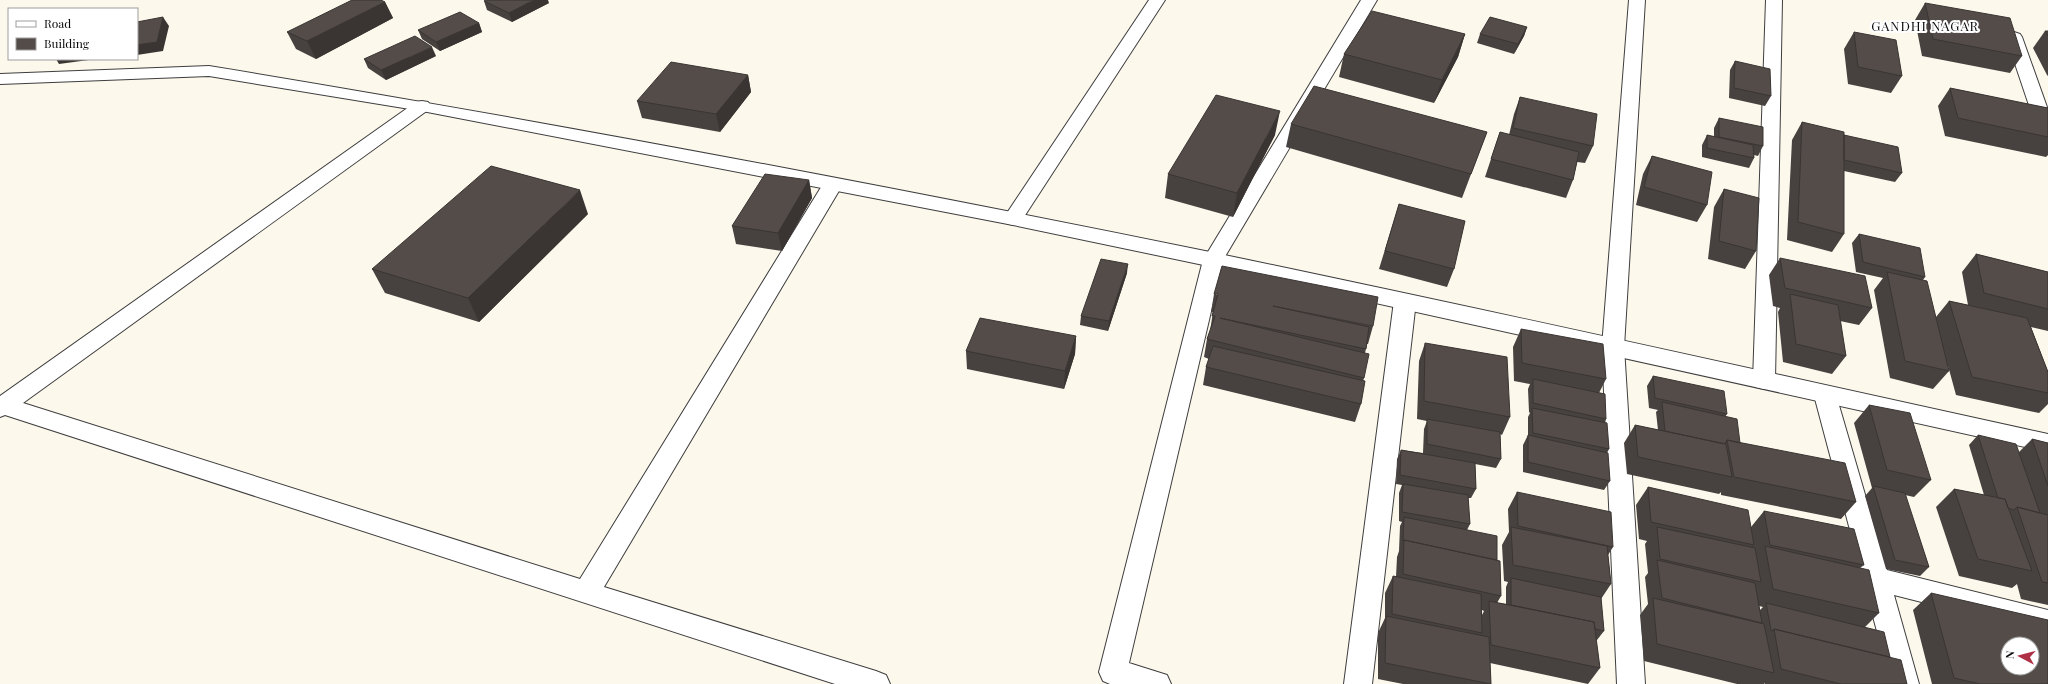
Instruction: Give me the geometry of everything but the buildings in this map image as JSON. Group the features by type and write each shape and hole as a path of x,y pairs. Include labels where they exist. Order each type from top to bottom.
{"street":[{"path":"1013,220 1157,0"},
{"path":"1157,684 1110,678 1213,260 1369,0"},
{"path":"1631,684 1613,348 1637,0"},
{"path":"1764,381 1774,0"},
{"path":"2014,37 2048,135"},
{"path":"0,79 209,71 422,106 833,184 1213,260 2048,443"},
{"path":"2,407 422,106"},
{"path":"586,593 833,184"},
{"path":"1358,684 1405,301"},
{"path":"1825,395 1905,684"},
{"path":"2,407 876,684"},
{"path":"1876,579 2048,622"}],"district":[{"name":"GANDHI NAGAR","path":"1925,25"}]}
